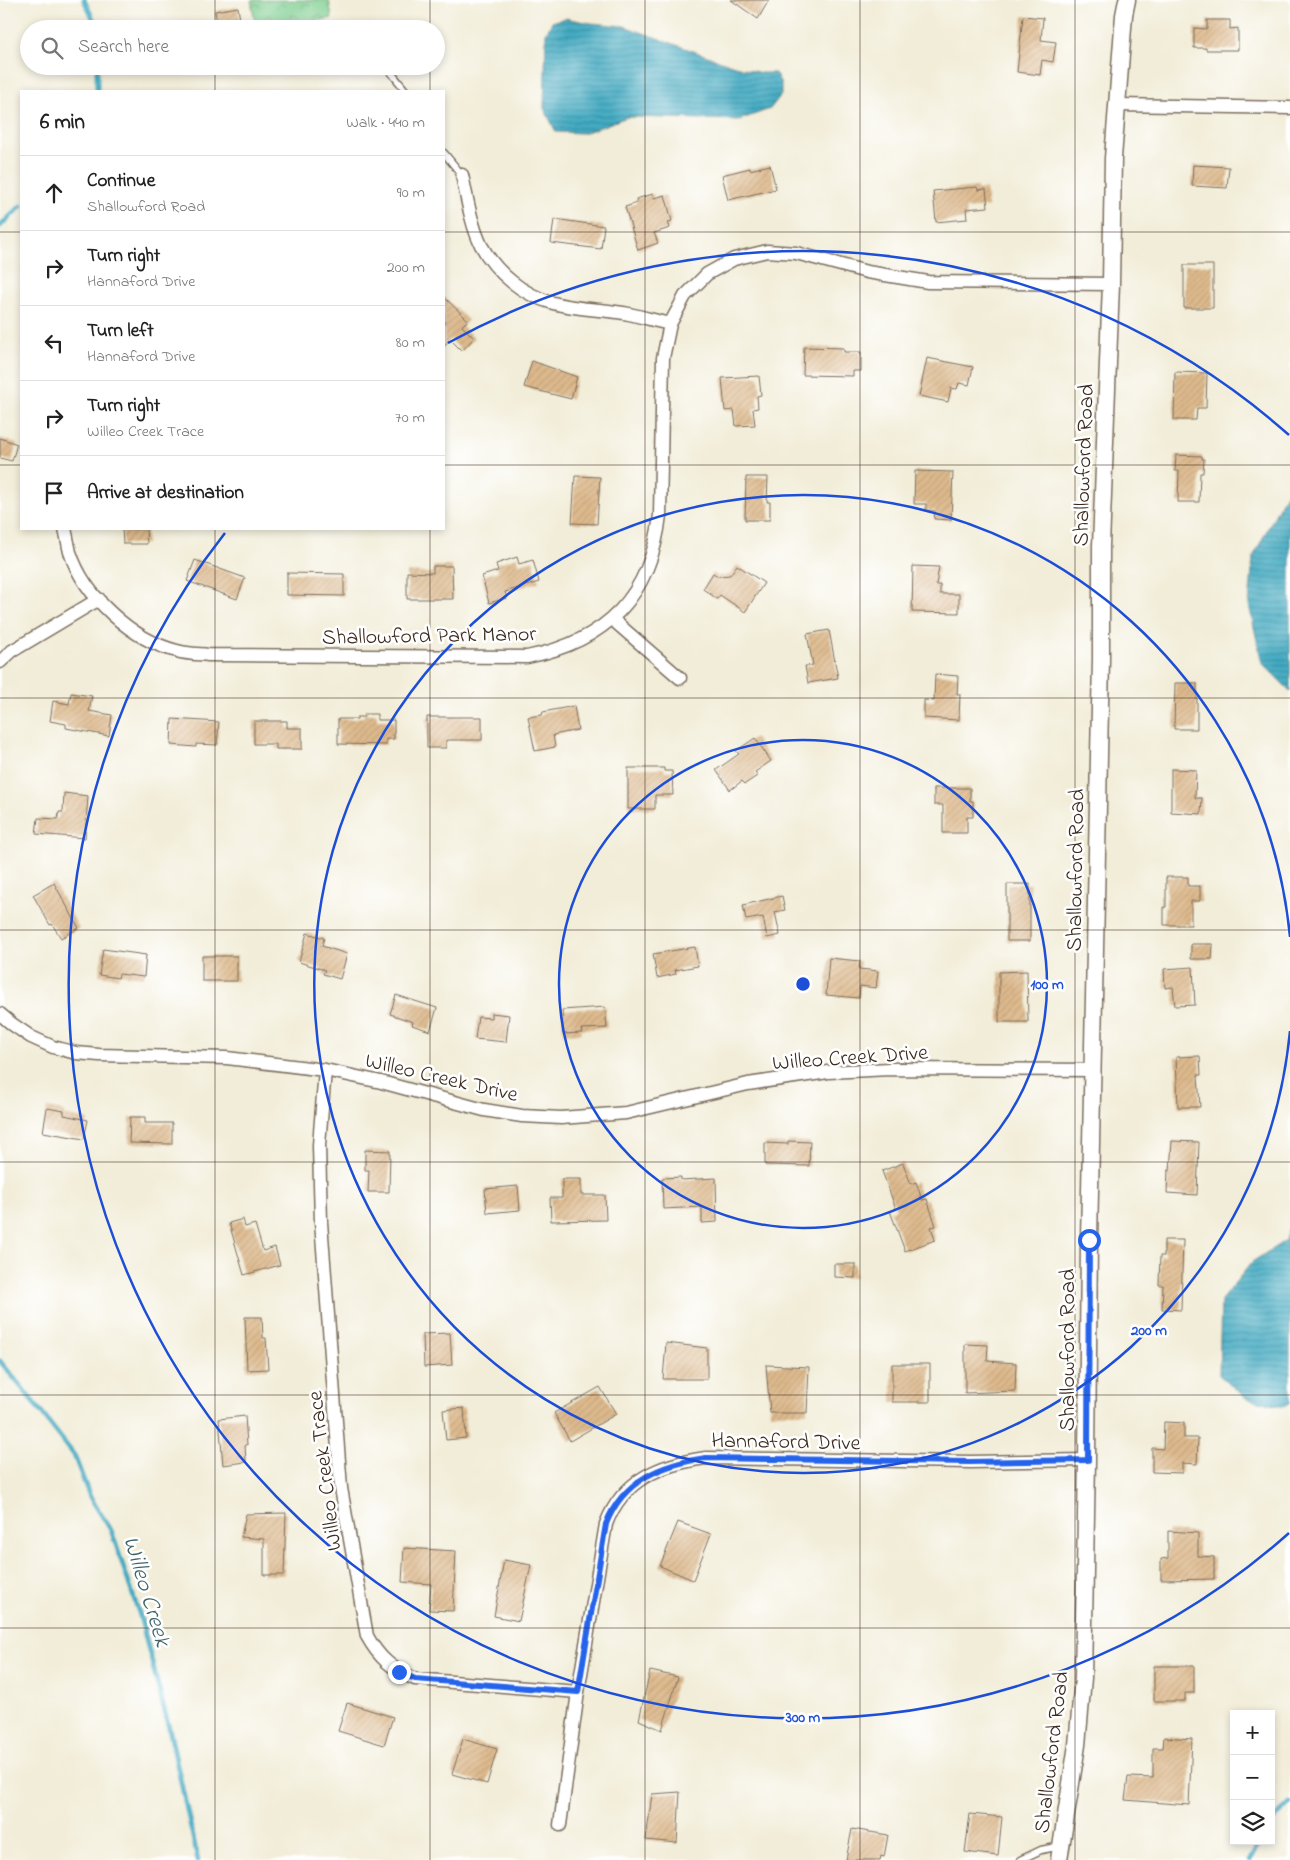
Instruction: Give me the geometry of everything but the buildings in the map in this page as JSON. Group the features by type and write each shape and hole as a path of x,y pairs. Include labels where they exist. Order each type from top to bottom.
{"street":[{"name":"Shallowford Road","path":"1061,1853 1077,1745 1083,1678 1088,1460 1089,1240 1101,659 1101,546 1111,284 1113,158 1124,15 1127,0"},
{"path":"1118,105 1290,108"},
{"path":"462,175 474,225 481,245 496,267 516,286 554,304 629,314 670,324"},
{"name":"Shallowford Park Manor","path":"99,599 121,622 148,640 177,651 208,656 527,657 552,652 574,644 594,633 612,619 630,600 652,560 658,537 660,514 663,358 670,324 685,296 707,274 734,259 767,251 796,253 867,272 928,282 1111,284"},
{"path":"0,662 12,651 99,599 78,570 70,552 65,530"},
{"path":"612,619 680,678"},
{"name":"Willeo Creek Drive","path":"0,1014 32,1037 53,1047 76,1053 227,1058 325,1070 381,1082 484,1110 522,1116 561,1118 626,1112 748,1084 828,1072 890,1069 1093,1070"},
{"name":"Willeo Creek Trace","path":"325,1070 319,1145 322,1242 341,1488 367,1636 376,1652 386,1663 399,1672 415,1679 578,1692"},
{"name":"Hannaford Drive","path":"560,1825 578,1692 606,1524 612,1507 640,1480 658,1470 680,1462 706,1458 970,1462 1088,1460"}],"lane":[{"path":"393,75 405,90"},
{"path":"445,154 462,175"},
{"path":"1020,1860 1041,1850 1061,1853"}],"green space":[{"path":"251,0 329,0 332,18 321,20 254,20"}],"water":[{"path":"565,18 624,26 735,66 761,73 775,73 781,83 781,95 770,109 739,120 627,117 584,133 556,132 544,108 546,33 552,22"},
{"path":"1290,486 1290,691 1262,663 1249,605 1253,557"},
{"path":"1290,1224 1290,1404 1284,1407 1246,1398 1219,1375 1221,1300 1252,1262 1286,1240"}],"waterway":[{"path":"84,0 94,20"},
{"path":"97,75 97,90"},
{"path":"0,226 20,207"},
{"name":"Willeo Creek","path":"0,1361 74,1455 90,1497 111,1530 140,1616 169,1728 198,1860"},
{"path":"1275,1818 1290,1804"},
{"path":"1250,1860 1258,1845"}],"route":[{"path":"399,1672 415,1679 578,1692 606,1524 612,1507 640,1480 658,1470 680,1462 706,1458 970,1462 1088,1460 1089,1240"}]}
